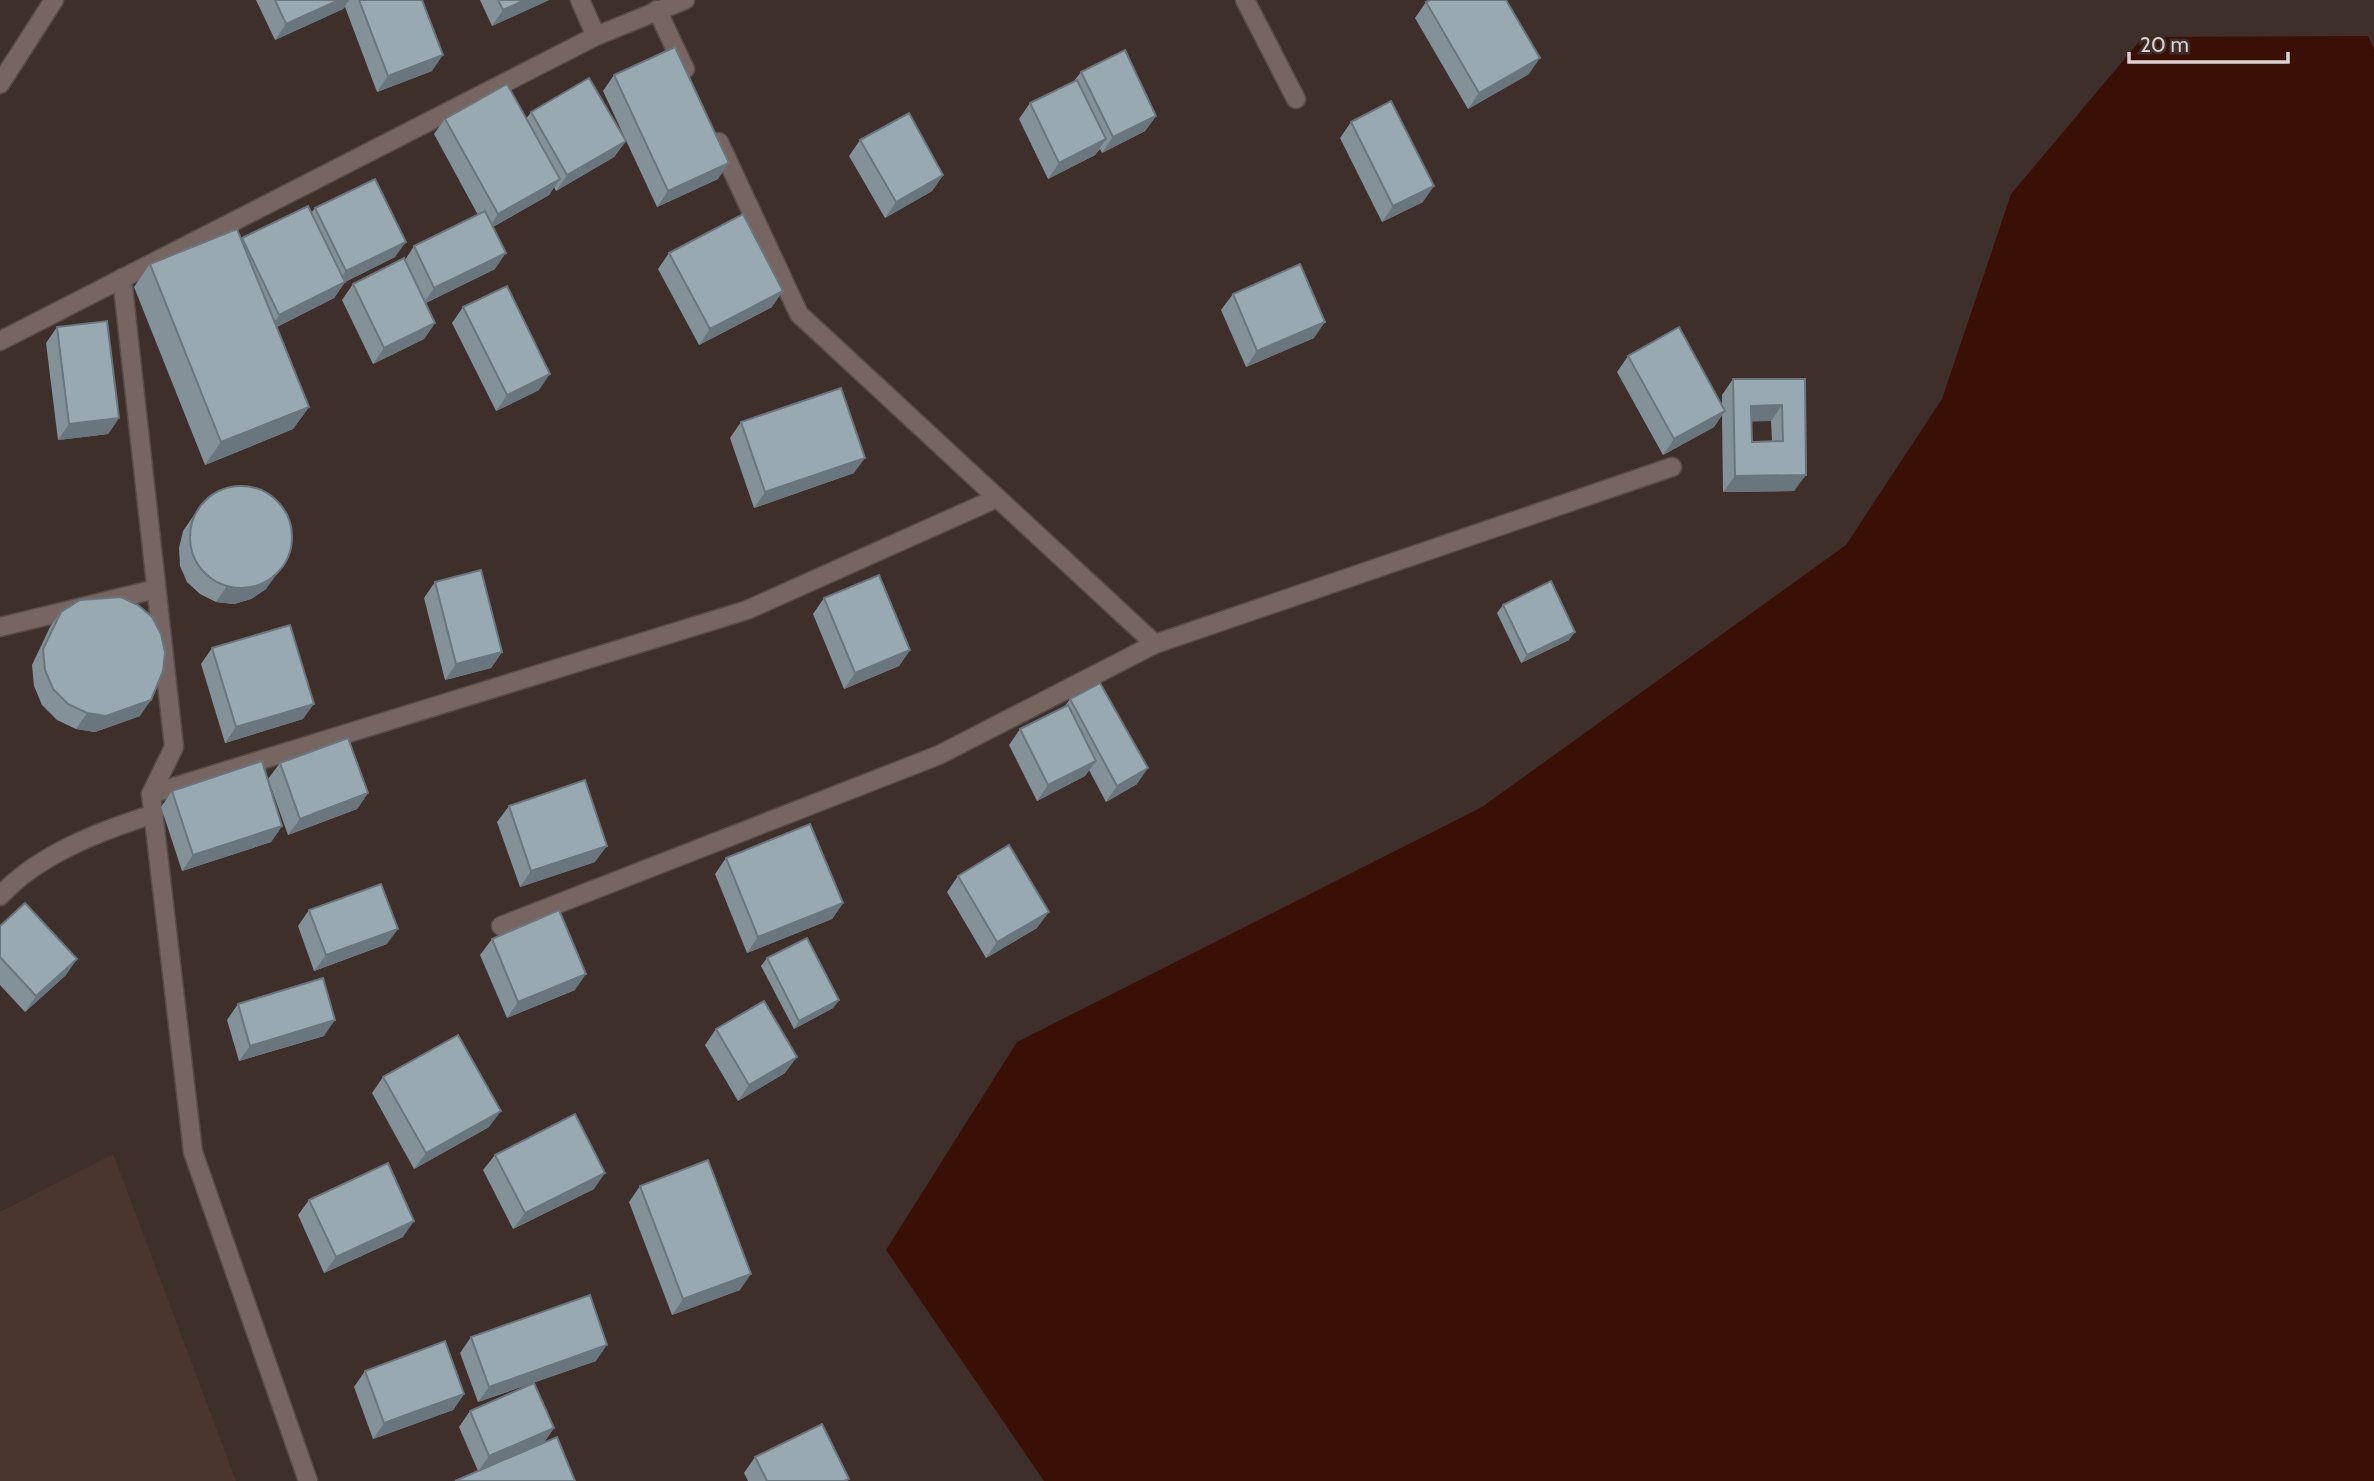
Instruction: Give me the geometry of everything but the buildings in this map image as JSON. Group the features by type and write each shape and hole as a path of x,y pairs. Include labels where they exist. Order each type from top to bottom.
{"street":[{"path":"0,84 54,0"},
{"path":"580,0 596,36"},
{"path":"0,341 596,36 685,0"},
{"path":"1245,0 1296,99"},
{"path":"657,10 692,86"},
{"path":"710,124 799,314 1155,644"},
{"path":"122,278 174,747 151,794 193,1152 308,1481"},
{"path":"501,926 939,755 1155,644 1672,467"},
{"path":"151,794 747,610 997,498"},
{"path":"0,627 156,589"},
{"path":"0,896 51,857 114,826 154,814"}],"shaded area":[{"path":"2368,36 2374,49 2374,1481 1044,1481 886,1250 1017,1042 1482,807 1846,545 1942,399 2011,194 2143,37"},
{"path":"113,1154 236,1481 0,1481 0,1212"}]}
